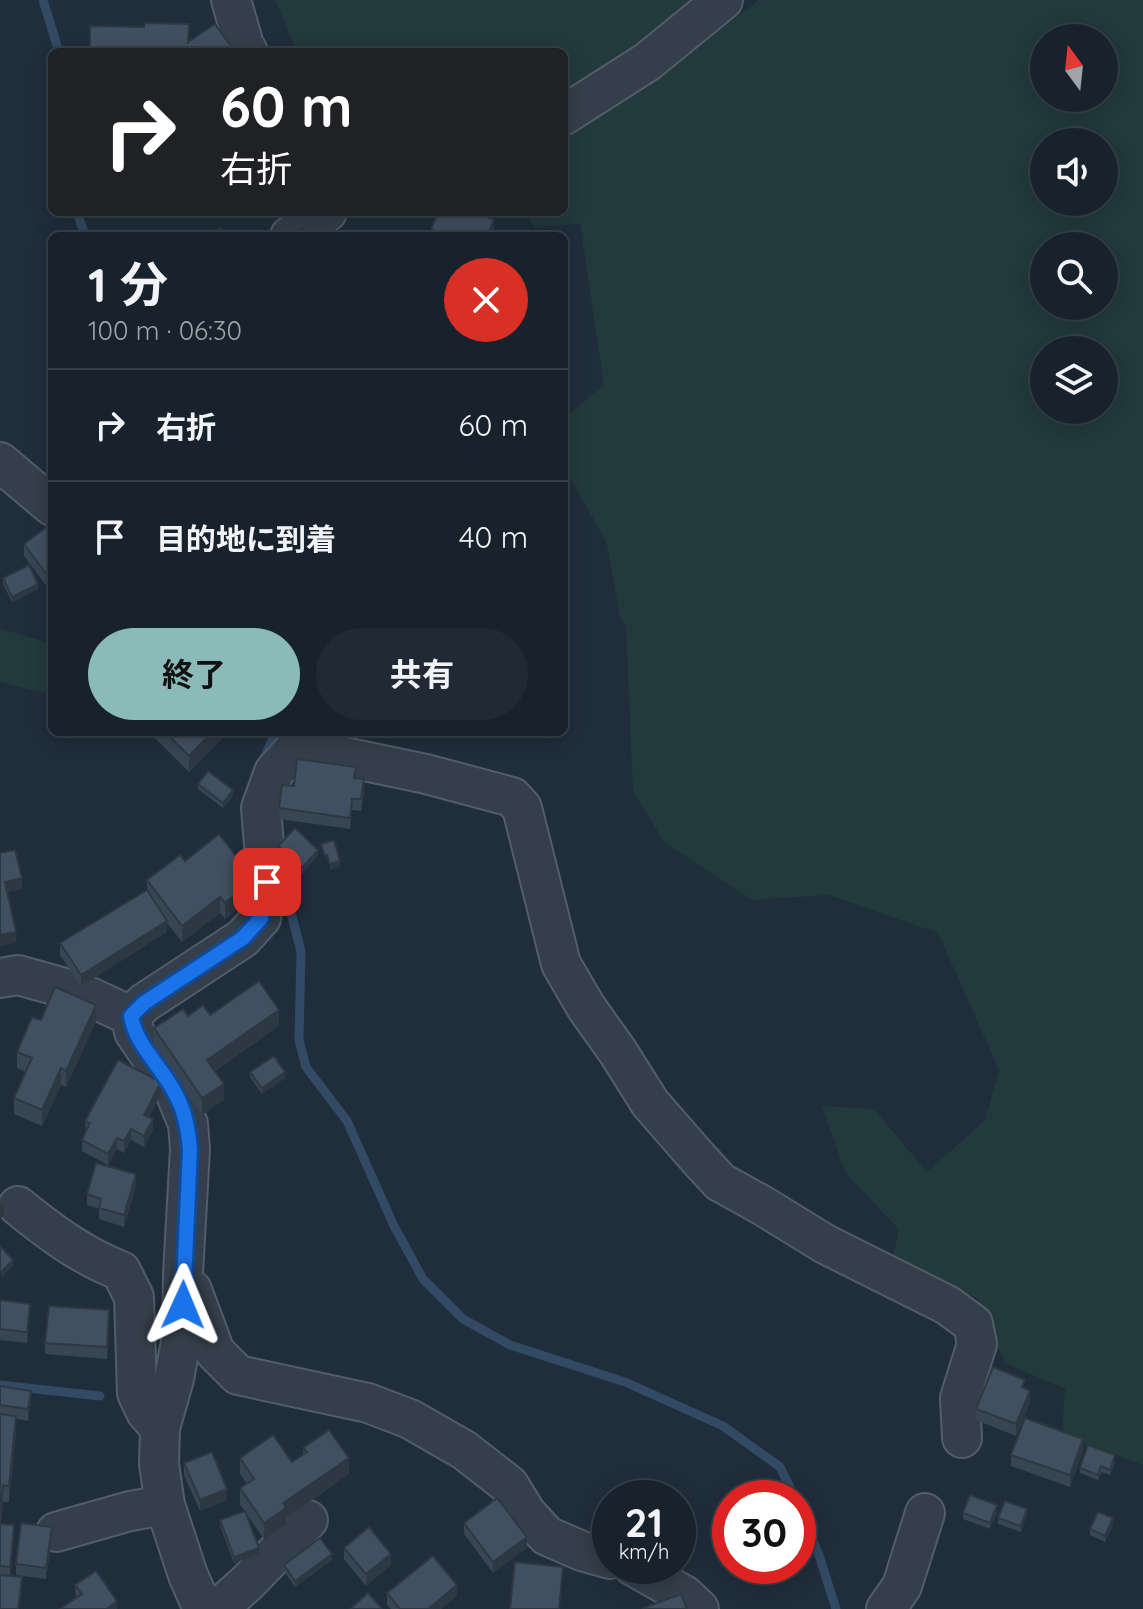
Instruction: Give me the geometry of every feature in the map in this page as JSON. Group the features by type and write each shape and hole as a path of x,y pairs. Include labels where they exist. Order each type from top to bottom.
{"street":[{"path":"231,0 246,48"},
{"path":"568,112 647,62 723,0"},
{"path":"296,232 321,216"},
{"path":"0,462 48,503"},
{"path":"131,1016 144,1003 243,938 261,918 267,882 261,808 274,772 307,738 340,756 426,774 512,797 522,808 531,838 561,964 650,1103 698,1158 720,1182 825,1244 947,1305 973,1324 977,1344 960,1398 962,1438"},
{"path":"0,978 18,975 79,992 131,1016"},
{"path":"131,1016 134,1032 175,1092 188,1124 190,1149 182,1336 160,1428 159,1464 165,1505 188,1575 203,1609"},
{"path":"18,1206 54,1235 96,1261 121,1271 134,1297 137,1393 146,1412 160,1428"},
{"path":"183,1274 192,1289 215,1352 238,1375 368,1403 410,1419 464,1450 509,1485 526,1513 547,1536 592,1554"},
{"path":"56,1532 130,1511 165,1505"},
{"path":"886,1609 902,1586 925,1513"},
{"path":"218,1609 308,1520"},
{"path":"665,1584 684,1595 699,1609"}],"green space":[{"path":"275,0 700,0 568,99 568,48 295,48"},
{"path":"759,0 1143,0 1143,1465 1062,1434 1065,1389 1005,1363 977,1298 891,1263 899,1230 845,1172 822,1106 874,1109 927,1172 985,1120 999,1070 938,933 829,895 752,900 664,842 633,791 626,627 620,616 606,541 568,475 568,415 604,385 580,224 535,227 526,216 568,216 568,134 670,68"},
{"path":"0,628 48,643 48,694 0,682"}],"building":[{"path":"144,23 189,24 188,42 215,24 232,48 90,48 90,26 144,27"},
{"path":"436,216 485,216 494,220 489,232 438,232 431,229"},
{"path":"48,526 48,576 24,544"},
{"path":"29,565 38,584 12,597 3,578"},
{"path":"169,736 208,736 189,756"},
{"path":"297,759 356,767 354,778 364,779 361,799 352,799 350,818 279,808 282,785 294,786"},
{"path":"208,771 233,790 223,803 198,784"},
{"path":"295,828 318,850 302,868 278,846"},
{"path":"219,834 254,880 225,903 220,897 182,926 147,880 180,855 185,861"},
{"path":"334,840 340,861 330,864 321,844"},
{"path":"15,850 22,878 5,882 16,932 0,935 0,853"},
{"path":"147,890 167,921 81,975 60,943"},
{"path":"259,981 279,1010 207,1060 224,1084 202,1098 154,1028 183,1009 188,1016 203,1005 210,1015"},
{"path":"55,987 96,1005 66,1071 61,1068 42,1110 14,1098 32,1058 17,1052 32,1017 41,1020"},
{"path":"274,1056 285,1072 262,1088 250,1072"},
{"path":"118,1060 161,1082 144,1115 153,1119 144,1136 131,1129 124,1141 117,1138 108,1154 82,1140 90,1123 85,1121"},
{"path":"96,1163 136,1174 124,1215 99,1208 101,1199 87,1194"},
{"path":"0,1246 13,1260 1,1272 0,1271"},
{"path":"0,1300 30,1304 27,1332 0,1329"},
{"path":"49,1306 109,1310 107,1347 45,1343"},
{"path":"993,1367 1025,1380 1022,1387 1030,1391 1016,1424 976,1409"},
{"path":"0,1386 31,1391 28,1409 0,1405"},
{"path":"0,1414 16,1416 9,1486 3,1485 0,1514"},
{"path":"1025,1418 1083,1439 1070,1475 1011,1455"},
{"path":"329,1430 349,1458 283,1503 286,1508 264,1523 240,1488 254,1479 240,1458 273,1435 292,1462 307,1452 303,1448"},
{"path":"1088,1445 1115,1455 1110,1470 1101,1466 1098,1475 1080,1468"},
{"path":"212,1452 227,1489 200,1500 184,1463"},
{"path":"970,1495 997,1505 990,1523 963,1513"},
{"path":"497,1498 527,1537 493,1562 464,1523"},
{"path":"1005,1501 1027,1509 1021,1526 998,1518"},
{"path":"245,1511 259,1548 234,1557 220,1520"},
{"path":"1098,1512 1113,1518 1105,1536 1090,1529"},
{"path":"21,1523 52,1527 46,1568 16,1564"},
{"path":"0,1524 14,1525 10,1567 0,1566"},
{"path":"369,1527 391,1554 366,1574 344,1548"},
{"path":"320,1538 332,1554 295,1581 284,1565"},
{"path":"433,1556 457,1585 428,1609 400,1609 387,1593"},
{"path":"515,1562 563,1567 559,1609 510,1609"},
{"path":"96,1571 117,1601 107,1609 60,1609 82,1594 75,1585"},
{"path":"0,1575 22,1577 18,1609 0,1609"},
{"path":"368,1593 382,1609 350,1609"},
{"path":"681,1594 687,1609 643,1608"}],"waterway":[{"path":"43,0 58,48"},
{"path":"78,216 84,232"},
{"path":"264,758 274,736"},
{"path":"285,890 301,951 299,1040 306,1067 347,1121 394,1226 423,1279 463,1319 510,1345 625,1382 723,1426 780,1467 786,1480"},
{"path":"0,1385 100,1396"},
{"path":"816,1548 836,1609"}],"route":[{"path":"183,1305 190,1149 188,1124 175,1092 134,1032 131,1016 144,1003 243,938 261,918 267,882"}]}
